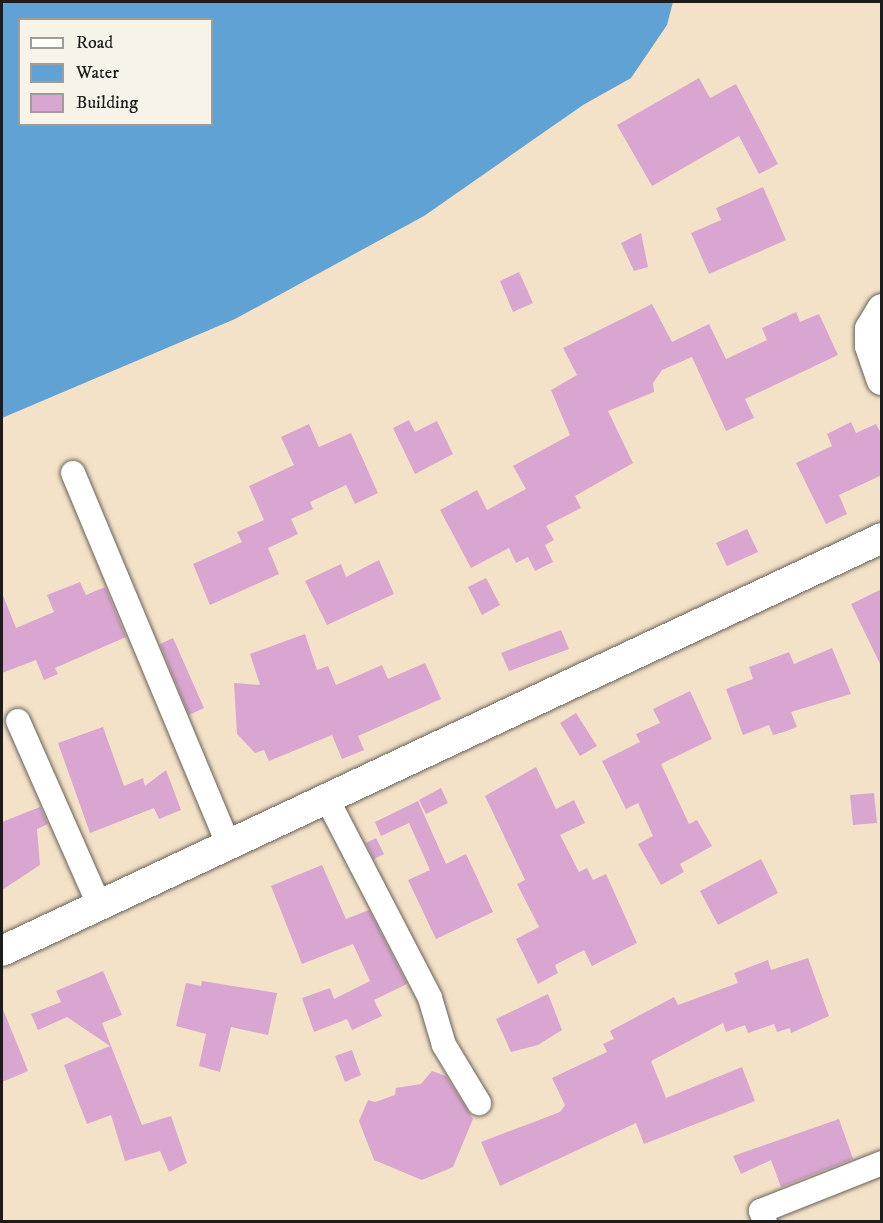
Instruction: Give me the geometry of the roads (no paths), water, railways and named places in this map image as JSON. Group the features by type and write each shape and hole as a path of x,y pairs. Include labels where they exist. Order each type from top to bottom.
{"main road":[{"path":"882,309 870,329 870,346 882,380"},
{"path":"2,951 227,842 882,538"}],"lane":[{"path":"73,473 227,842"},
{"path":"18,721 99,905"},
{"path":"326,797 430,998 444,1045 479,1102"},
{"path":"765,1221 761,1211 882,1163"}],"water":[{"path":"2,2 673,2 667,25 631,78 583,105 424,216 235,319 2,418"}]}
